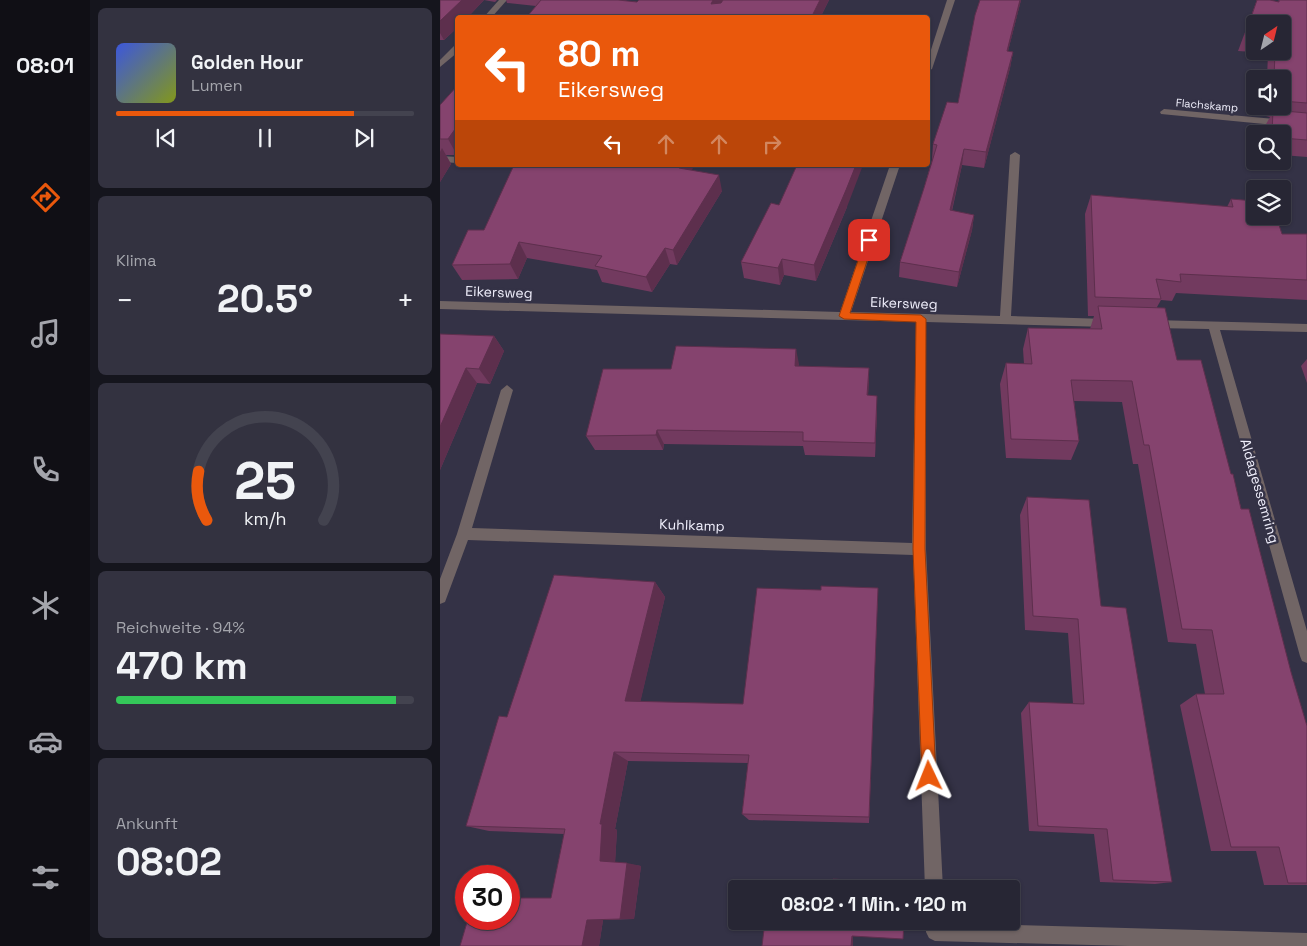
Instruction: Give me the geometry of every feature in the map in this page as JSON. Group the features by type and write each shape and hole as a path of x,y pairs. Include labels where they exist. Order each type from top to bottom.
{"street":[{"path":"489,15 503,0"},
{"path":"930,63 951,0"},
{"path":"440,65 455,50"},
{"name":"Flachskamp","path":"1164,112 1307,126"},
{"path":"1005,321 1015,155"},
{"path":"440,159 455,160"},
{"path":"844,316 894,167"},
{"name":"Eikersweg","path":"440,305 1114,324"},
{"path":"921,319 919,549 934,880"},
{"path":"1143,324 1307,328"},
{"name":"Aldagessemring","path":"1213,326 1307,656"},
{"path":"440,597 464,534 507,390"},
{"name":"Kuhlkamp","path":"464,534 919,549"},
{"path":"936,930 936,932 1307,942"}],"building":[{"path":"440,0 462,0 440,21"},
{"path":"541,0 618,0 637,2 639,0 713,0 711,4 721,3 723,0 820,0 812,15 528,15"},
{"path":"980,0 1020,0 1007,51 1013,52 986,152 964,149 950,210 974,215 959,272 900,262 937,145 933,144 947,102 958,103 975,15"},
{"path":"1257,0 1279,2 1279,0 1307,0 1307,103 1291,102 1291,70 1274,70 1275,60 1291,60 1291,15 1252,15"},
{"path":"455,88 455,129 448,139 440,139 440,105"},
{"path":"1291,112 1307,113 1307,140 1291,139 1291,125 1272,125 1273,115 1291,115"},
{"path":"513,167 680,167 719,175 673,250 665,248 646,277 595,266 602,256 519,242 510,264 452,265 468,230 484,230"},
{"path":"796,167 855,167 814,265 782,259 778,268 741,262 771,203 779,205"},
{"path":"1091,195 1233,207 1231,199 1246,200 1246,225 1279,225 1282,234 1307,234 1307,280 1180,274 1181,282 1156,279 1161,299 1095,297"},
{"path":"1098,306 1165,308 1177,360 1201,360 1241,509 1249,509 1291,672 1307,726 1307,883 1288,883 1279,847 1231,847 1196,694 1224,694 1212,630 1182,629 1149,445 1144,445 1132,381 1071,380 1079,441 1011,439 1006,363 1032,364 1028,328 1102,329"},
{"path":"440,334 494,336 479,369 466,368 440,427"},
{"path":"676,346 796,349 795,366 869,368 867,395 877,396 875,443 803,441 803,432 657,430 656,435 586,436 603,369 671,369"},
{"path":"1027,497 1089,500 1101,606 1126,608 1172,882 1113,880 1107,829 1038,826 1029,702 1084,704 1078,619 1033,616"},
{"path":"554,575 655,582 625,701 743,704 757,588 821,590 821,586 878,588 869,817 742,814 749,755 614,752 600,824 602,824 600,861 627,863 620,919 587,920 582,946 460,946 465,930 520,930 520,898 551,898 565,829 466,826 499,716 507,717"},
{"path":"764,930 904,930 903,939 852,936 851,946 762,946"}],"route":[{"path":"869,240 844,316 921,319 919,549 929,776"}]}
